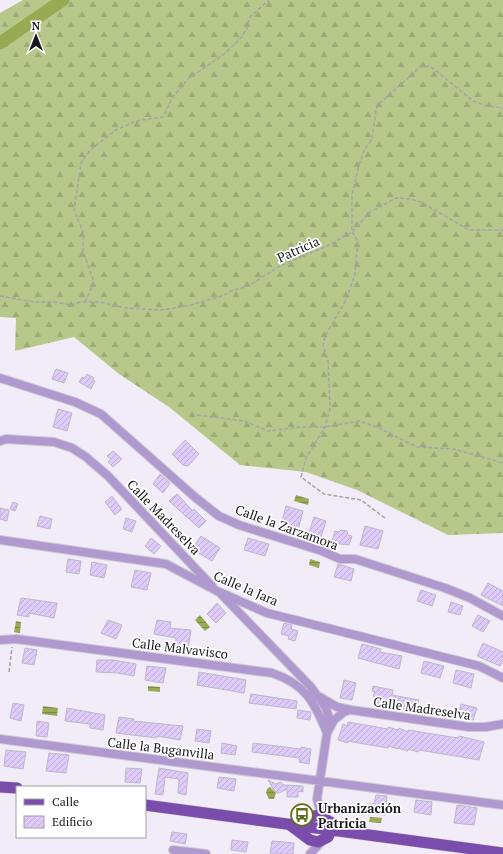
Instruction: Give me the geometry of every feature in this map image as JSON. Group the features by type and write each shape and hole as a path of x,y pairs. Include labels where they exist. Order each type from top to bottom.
{"main road":[{"path":"0,787 16,788"},
{"path":"146,805 288,824 306,823 326,829 351,833 503,853"},
{"path":"307,838 304,833 306,823 313,816 326,829"},
{"path":"288,824 314,842 326,829"}],"street":[{"name":"Calle la Zarzamora","path":"0,378 75,402 101,414 196,498 219,516 239,525 322,551 340,559 355,559 445,588 503,616"},
{"path":"0,384 9,381"},
{"name":"Calle Madreselva","path":"0,441 6,439 54,442 72,448 86,457 108,476 317,695 326,708 329,718 317,799"},
{"name":"Calle la Jara","path":"0,540 166,564 267,613 479,666 503,678"},
{"name":"Calle Malvavisco","path":"0,640 13,639 272,673 289,679 300,687 317,711 327,733"},
{"name":"Calle Madreselva","path":"317,695 336,707 350,710 468,727 486,727 503,724"},
{"path":"327,733 334,720 344,712 350,710"},
{"name":"Calle la Buganvilla","path":"0,739 503,805"},
{"path":"306,823 317,799"},
{"path":"310,854 326,829 317,799"},
{"path":"307,838 310,854"},
{"path":"173,850 206,854"}],"path":[{"path":"85,302 94,282 83,251 83,232 74,210 81,163 90,150 116,130 136,121 163,117 173,97 188,79 224,54 241,38 250,17 269,0"},
{"path":"385,518 361,500 324,494 301,477 306,458 325,427 330,409 328,360 323,346 325,336 346,300 355,274 358,241 352,232 352,194 359,165 374,132 376,110 378,105 420,67 430,66 473,101 487,106 503,108"},
{"name":"Patricia","path":"0,296 34,302 54,302 72,305 85,302 100,302 126,308 160,310 188,306 248,286 280,266 327,246 352,232 370,212 396,198 410,198 421,202 469,230 503,230"},
{"path":"197,415 244,421 268,431 300,427 325,427 359,421 377,427 417,447 454,449 503,464"},
{"path":"9,672 13,639"}],"green space":[{"path":"23,0 503,0 503,533 448,535 357,490 306,472 240,465 169,407 119,374 74,337 15,351 16,318 0,317 0,13"}],"shaded area":[{"path":"296,495 309,499 308,505 294,501"},
{"path":"310,559 320,562 319,568 309,565"},
{"path":"200,615 210,627 205,631 195,620"},
{"path":"16,621 21,622 20,633 14,632"},
{"path":"148,686 160,687 160,692 148,691"},
{"path":"43,706 58,708 57,716 42,714"},
{"path":"270,787 276,793 274,799 269,799 266,793 267,789"},
{"path":"370,817 382,818 381,823 369,822"}],"building":[{"path":"56,369 68,373 64,383 52,379"},
{"path":"87,374 94,378 93,380 95,381 91,389 79,382 82,377 85,378"},
{"path":"58,409 72,413 67,431 53,427"},
{"path":"185,440 199,454 188,466 183,465 172,454"},
{"path":"113,451 122,459 113,467 108,462 111,459 107,456"},
{"path":"160,474 170,483 163,493 153,484"},
{"path":"177,494 193,511 194,509 206,521 199,528 169,501"},
{"path":"112,496 122,509 115,515 105,502"},
{"path":"13,502 18,504 15,511 10,509"},
{"path":"286,506 303,511 297,534 280,529"},
{"path":"0,508 9,510 7,521 0,519"},
{"path":"40,516 52,519 50,529 37,526"},
{"path":"314,517 326,521 321,537 309,533"},
{"path":"126,518 136,521 132,532 123,529"},
{"path":"365,526 383,531 378,549 360,545"},
{"path":"341,530 347,531 348,535 352,536 349,545 332,541 335,531 339,532"},
{"path":"201,536 220,548 212,561 192,549"},
{"path":"151,538 161,546 154,554 145,546"},
{"path":"248,538 269,544 265,556 244,550"},
{"path":"68,559 81,561 79,574 66,572"},
{"path":"92,562 107,565 104,578 90,575"},
{"path":"338,564 354,569 351,581 334,577"},
{"path":"135,570 151,573 147,590 131,587"},
{"path":"488,583 503,591 503,606 481,595"},
{"path":"421,590 436,595 432,606 417,601"},
{"path":"21,598 57,603 54,618 29,613 29,617 17,615"},
{"path":"451,602 463,606 460,615 448,612"},
{"path":"217,603 226,613 216,623 207,614"},
{"path":"478,615 490,621 483,632 472,626"},
{"path":"108,620 122,625 116,639 101,633"},
{"path":"157,620 171,622 170,628 191,630 188,650 175,648 176,638 154,634"},
{"path":"284,623 292,625 291,629 298,631 295,641 288,639 289,636 281,634"},
{"path":"483,643 503,652 503,659 500,666 477,656"},
{"path":"362,644 381,649 380,652 402,656 399,669 358,658"},
{"path":"25,648 37,650 34,665 22,663"},
{"path":"97,660 113,660 136,664 134,676 118,673 96,672"},
{"path":"424,661 444,666 440,678 421,673"},
{"path":"147,666 166,668 163,683 145,680"},
{"path":"456,670 474,674 471,688 453,683"},
{"path":"199,672 246,680 244,693 197,685"},
{"path":"344,680 356,683 352,700 340,698"},
{"path":"373,686 393,690 392,695 419,700 416,712 399,708 401,701 386,700 384,705 375,704 376,697 373,696 375,692 372,691"},
{"path":"251,694 297,701 296,709 249,703"},
{"path":"13,703 24,705 21,721 10,718"},
{"path":"461,704 477,708 473,720 458,716"},
{"path":"67,708 105,715 103,730 90,728 90,724 65,721"},
{"path":"298,710 311,712 310,720 297,718"},
{"path":"119,717 134,719 133,721 183,726 180,740 157,736 157,738 116,733"},
{"path":"37,721 49,723 47,737 36,736"},
{"path":"348,722 388,729 388,727 398,730 399,728 408,732 408,730 458,738 459,736 484,742 479,760 419,750 418,752 388,746 388,748 348,741 348,743 338,740 343,724 347,726"},
{"path":"197,729 211,731 209,743 195,741"},
{"path":"222,743 237,746 235,755 221,753"},
{"path":"253,743 311,749 309,764 299,762 300,758 252,752"},
{"path":"6,750 26,752 23,769 4,766"},
{"path":"49,753 69,755 66,773 46,771"},
{"path":"126,768 142,769 140,783 125,782"},
{"path":"159,768 188,773 186,795 178,793 179,779 165,777 163,795 155,794"},
{"path":"219,777 236,779 234,791 217,788"},
{"path":"268,780 276,784 280,782 284,785 303,786 303,792 298,791 298,797 287,797 287,789 279,793 275,792"},
{"path":"376,795 387,796 385,815 366,812 367,804 374,804"},
{"path":"416,800 432,802 431,815 414,812"},
{"path":"457,805 477,808 474,825 454,823"},
{"path":"172,832 187,834 185,844 170,841"},
{"path":"232,840 248,842 246,852 231,850"},
{"path":"272,841 294,843 293,854 270,854"}],"waterway":[{"path":"0,43 63,0"}],"place":[{"name":"Urbanización Patricia","path":"302,815"}]}
